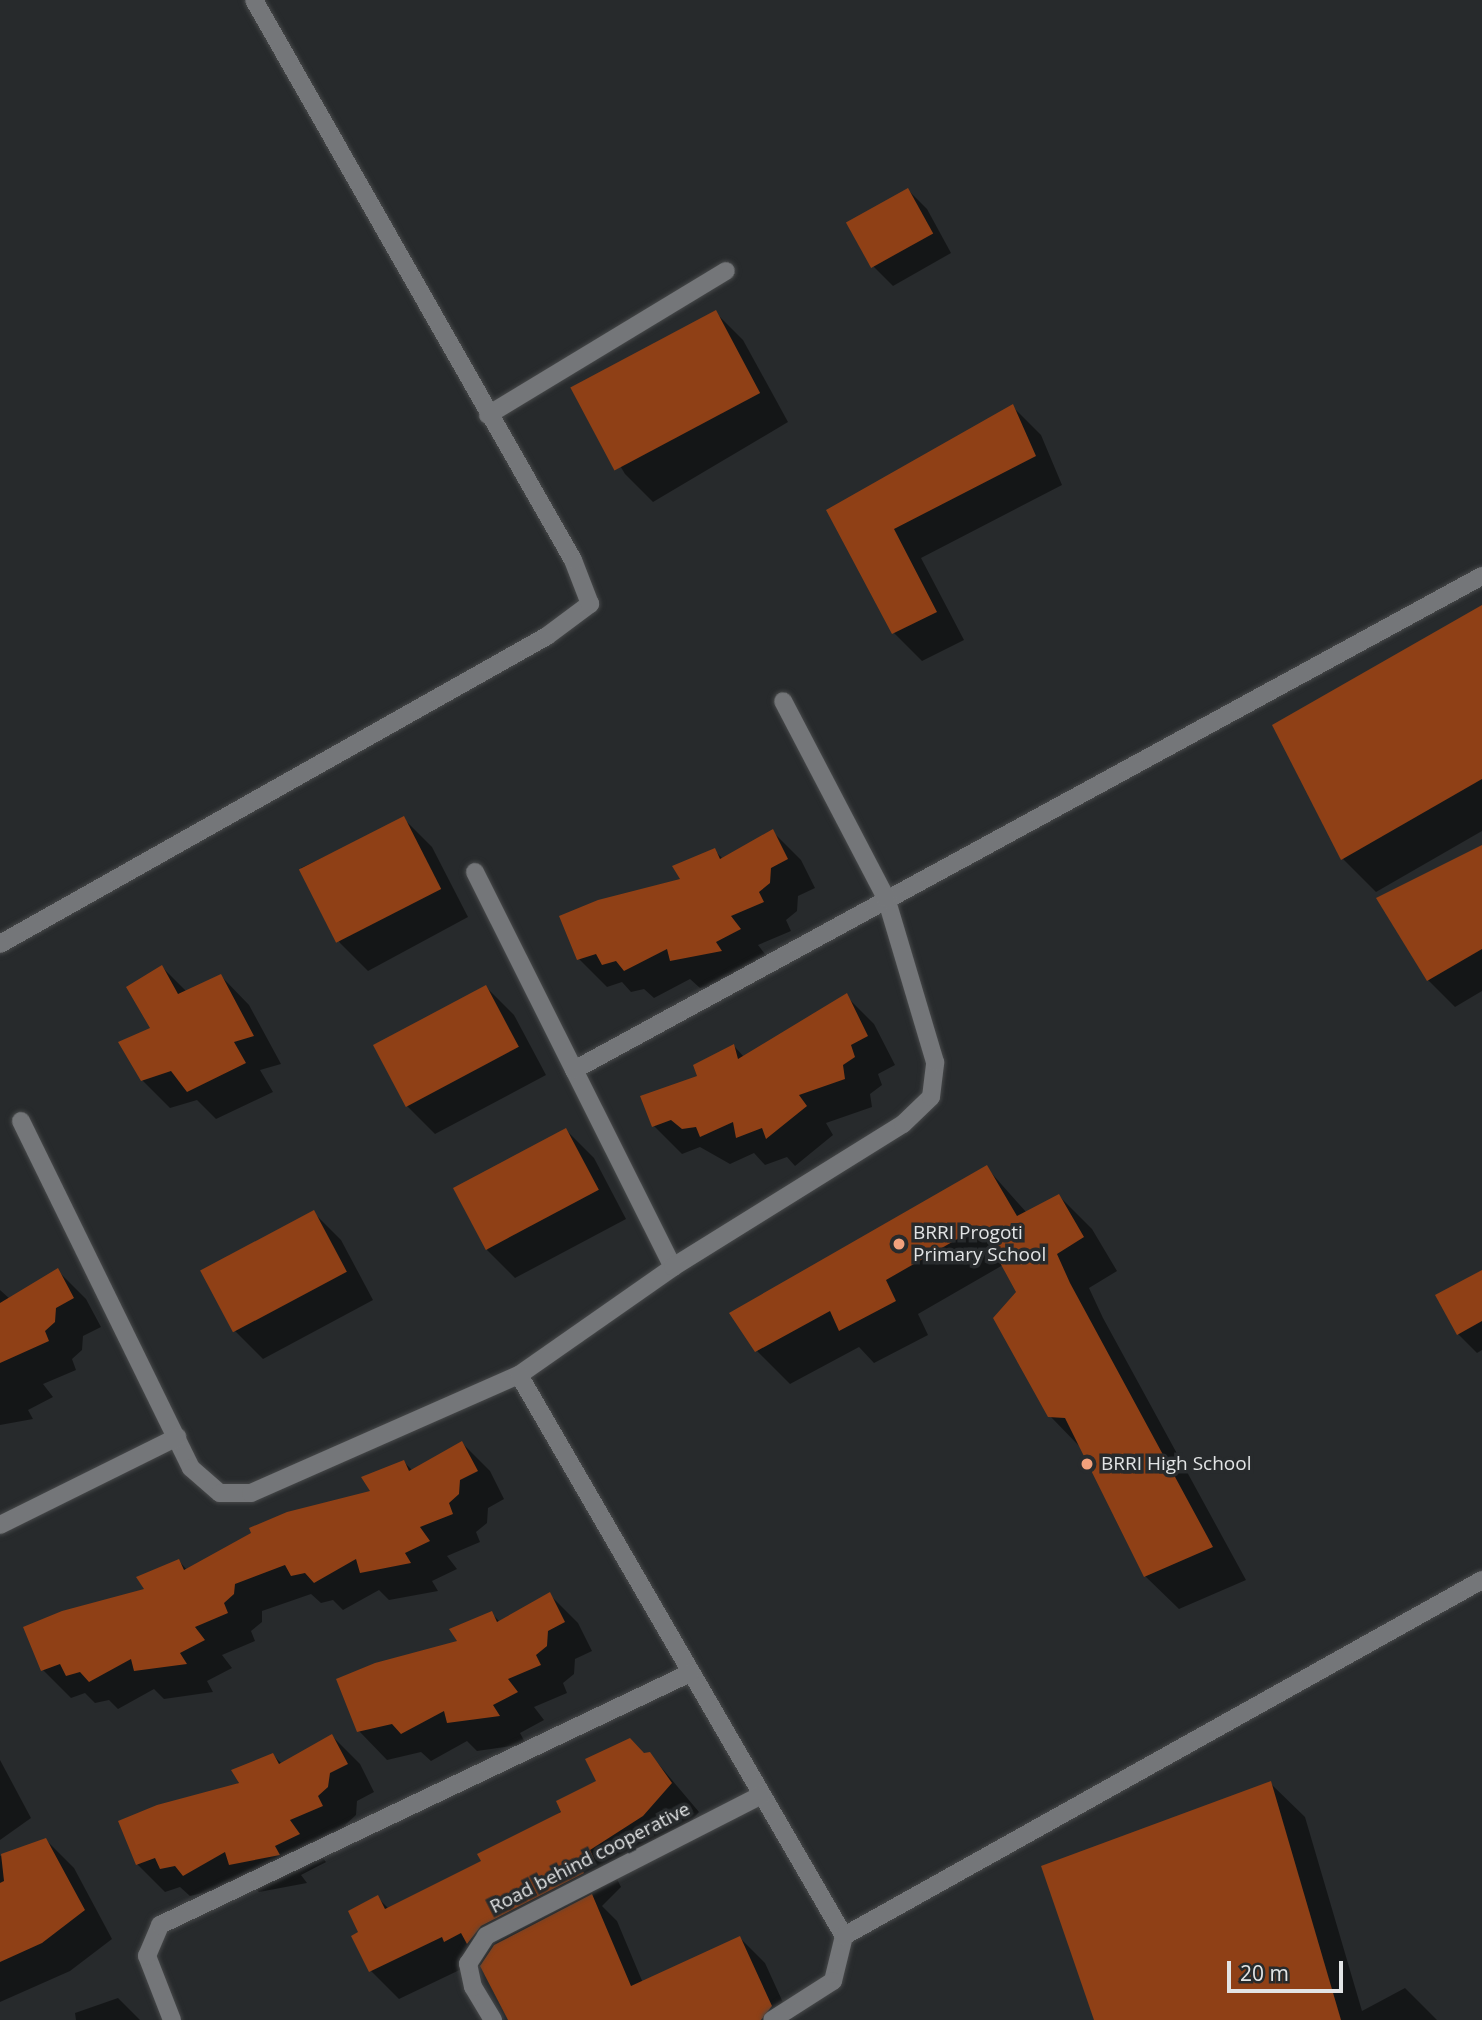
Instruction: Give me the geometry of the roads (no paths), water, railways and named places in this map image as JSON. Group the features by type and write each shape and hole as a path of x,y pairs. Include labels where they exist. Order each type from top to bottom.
{"street":[{"path":"0,944 547,636 590,604 573,560 254,0"},
{"path":"488,415 726,271"},
{"path":"574,1070 1482,576"},
{"path":"21,1121 191,1468 220,1493 251,1493 519,1375 673,1267 903,1124 931,1097 935,1062 886,898 783,701"},
{"path":"475,872 673,1267"},
{"path":"519,1375 844,1936 834,1981 772,2020"},
{"path":"0,1525 177,1437"},
{"path":"844,1936 1482,1580"},
{"path":"172,2020 147,1956 160,1925 690,1673"},
{"name":"Road behind cooperative","path":"493,2020 473,1987 468,1964 486,1936 761,1795"}],"place":[{"name":"BRRI Progoti Primary School","path":"899,1244"},
{"name":"BRRI High School","path":"1087,1464"}]}
